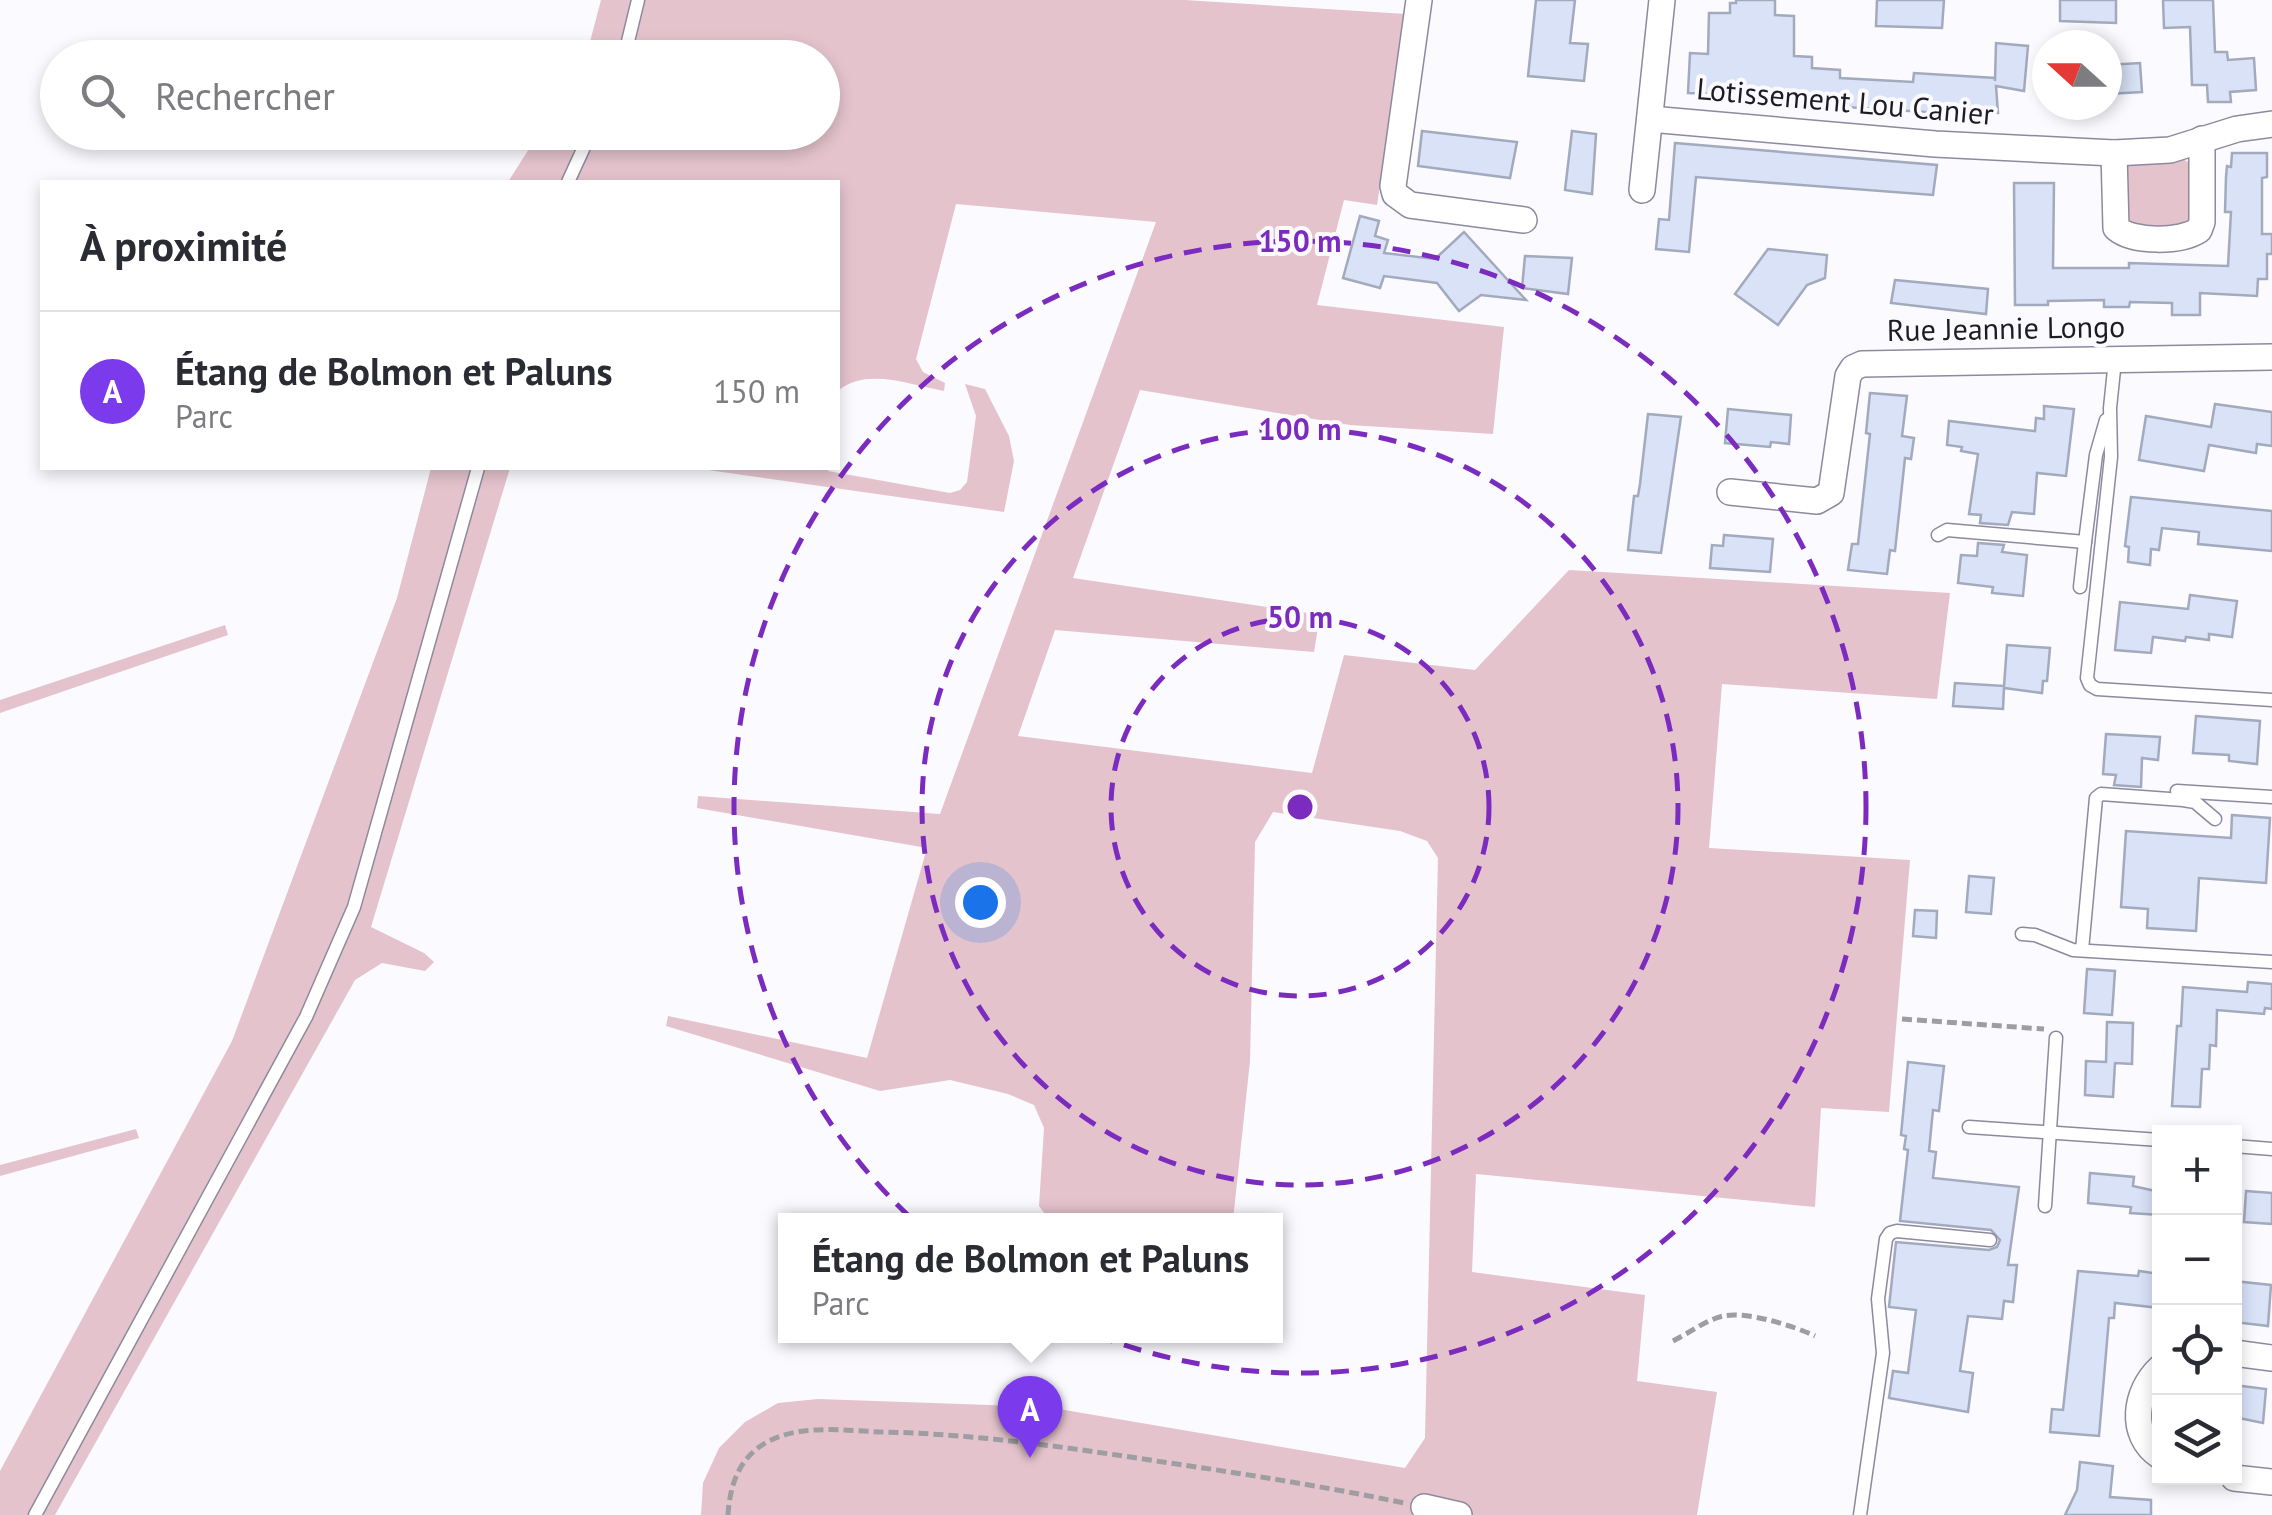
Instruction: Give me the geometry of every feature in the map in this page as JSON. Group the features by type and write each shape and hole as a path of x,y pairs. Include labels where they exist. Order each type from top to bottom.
{"street":[{"path":"1420,0 1395,194 1410,205 1524,220"},
{"path":"1642,190 1662,0"},
{"name":"Lotissement Lou Canier","path":"1650,119 1935,144 2114,152 2170,150 2236,128 2272,124"},
{"path":"2114,152 2116,228 2130,236 2185,237 2199,230 2202,222 2202,138"},
{"name":"Rue Jeannie Longo","path":"1730,492 1817,500 1831,493 1848,376 1852,368 1862,364 2272,357"},
{"path":"2242,1354 2272,1358"},
{"path":"2152,1377 2143,1388 2138,1422 2152,1450"},
{"path":"2242,1479 2272,1482"},
{"path":"1424,1507 1459,1515"}],"lane":[{"path":"628,40 638,0"},
{"path":"569,180 583,150"},
{"path":"2114,360 2111,457 2087,678 2090,685 2097,689 2272,700"},
{"path":"2080,587 2096,455 2110,408"},
{"path":"35,1515 306,1017 331,964 354,907 477,470"},
{"path":"1942,530 2085,542"},
{"path":"2178,790 2272,797"},
{"path":"2082,950 2096,798 2101,794 2196,802 2215,819"},
{"path":"2022,934 2042,937 2062,948 2272,962"},
{"path":"2045,1206 2056,1038"},
{"path":"1969,1128 2152,1139"},
{"path":"2242,1147 2272,1149"},
{"path":"1860,1515 1883,1352 1878,1300 1886,1239 1897,1232 1990,1240"}],"path":[{"path":"1902,1019 2047,1029 2056,1038"},
{"path":"1674,1341 1721,1316 1790,1324 1816,1336"},
{"path":"728,1515 729,1493 736,1472 751,1454 770,1441 813,1430 939,1433 1043,1444 1315,1485 1424,1507"}],"shaded area":[{"path":"601,0 1185,0 1406,14 1377,205 1344,200 1317,305 1504,327 1493,434 1350,425 1140,390 1073,578 1320,615 1314,652 1055,630 1018,736 1312,773 1344,655 1475,670 1569,570 1950,593 1937,699 1722,684 1709,848 1910,860 1889,1112 1821,1108 1815,1207 1476,1174 1472,1272 1645,1295 1637,1381 1717,1392 1697,1515 701,1515 703,1483 719,1448 745,1422 778,1403 818,1399 1047,1407 1405,1468 1425,1438 1438,858 1427,841 1400,831 1273,812 1255,842 1250,1061 1234,1213 1044,1213 1039,1206 1044,1128 1034,1105 1008,1094 950,1080 880,1091 666,1026 668,1016 867,1058 927,848 697,808 698,796 940,814 1156,222 956,204 916,359 923,372 945,383 944,391 875,379 840,390 840,180 509,180 528,150 840,150 840,40 590,40"},
{"path":"2179,157 2192,164 2194,215 2188,227 2128,228 2123,163"},
{"path":"965,384 985,389 1009,436 1014,461 1004,512 708,470 828,470 950,493 967,482 976,416"},
{"path":"430,470 509,470 371,927 424,953 434,962 425,971 382,963 355,980 55,1515 0,1515 0,1471 232,1041 397,598"},
{"path":"225,625 228,635 0,713 0,700"},
{"path":"136,1129 139,1138 0,1176 0,1165"}],"building":[{"path":"1536,0 1575,0 1570,43 1588,44 1584,81 1528,76"},
{"path":"1775,0 1775,15 1794,16 1794,56 1812,57 1812,68 1840,70 1840,78 1913,82 1914,73 1995,81 1996,43 2028,46 2024,91 1996,86 1998,113 1957,114 1829,106 1829,99 1786,96 1785,104 1742,95 1688,93 1690,53 1708,54 1709,13 1730,13 1730,3"},
{"path":"1877,0 1944,0 1942,28 1876,26"},
{"path":"2060,0 2116,0 2116,23 2060,21"},
{"path":"2163,0 2213,0 2215,52 2227,52 2228,60 2254,58 2256,90 2230,92 2231,102 2208,102 2207,85 2192,85 2190,27 2164,28"},
{"path":"2140,63 2142,92 2122,93 2122,64"},
{"path":"1422,131 1517,142 1510,178 1418,166"},
{"path":"1572,131 1596,134 1592,194 1565,190"},
{"path":"1675,143 1937,165 1933,195 1696,177 1689,252 1656,249 1659,219 1669,220"},
{"path":"2232,153 2267,153 2267,177 2262,178 2262,234 2272,234 2272,254 2267,254 2267,279 2258,279 2257,296 2200,293 2200,315 2172,315 2172,303 2130,302 2129,307 2104,307 2104,300 2015,305 2014,183 2054,183 2053,268 2129,268 2129,263 2228,266 2231,212 2225,212 2226,177"},
{"path":"1360,216 1379,221 1375,236 1388,240 1384,253 1435,259 1464,232 1526,300 1481,295 1459,311 1437,283 1384,276 1380,288 1343,278"},
{"path":"1768,249 1827,255 1825,278 1807,285 1778,325 1735,294"},
{"path":"1525,256 1572,258 1568,294 1522,288"},
{"path":"1895,280 1988,289 1986,314 1891,303"},
{"path":"1870,393 1907,396 1902,436 1914,438 1911,459 1905,458 1895,551 1890,550 1887,574 1848,570 1852,544 1858,544 1870,434 1866,433"},
{"path":"2215,404 2272,412 2272,446 2257,444 2256,453 2209,445 2204,471 2139,460 2146,416 2211,427"},
{"path":"2044,406 2074,409 2066,476 2037,473 2034,514 2012,512 2008,525 1980,523 1981,515 1969,514 1978,454 1947,445 1949,421 2035,431 2036,418 2044,419"},
{"path":"1728,409 1791,415 1789,444 1771,442 1770,447 1725,443"},
{"path":"1648,414 1681,417 1661,553 1628,550"},
{"path":"2131,497 2272,511 2272,551 2198,544 2199,532 2162,528 2159,550 2151,549 2150,565 2128,562 2129,547 2125,546"},
{"path":"1724,535 1773,539 1770,572 1710,568 1712,545 1723,546"},
{"path":"1978,543 2004,545 2002,552 2027,555 2023,596 1992,593 1993,587 1958,583 1961,555 1977,556"},
{"path":"2190,595 2237,601 2232,637 2209,634 2209,640 2186,637 2185,641 2153,637 2151,653 2115,650 2120,602 2188,609"},
{"path":"2007,645 2050,648 2042,693 2004,688 2003,709 1953,706 1955,683 2004,686"},
{"path":"2196,716 2260,721 2257,764 2229,761 2229,755 2193,753"},
{"path":"2106,734 2160,737 2158,760 2142,758 2141,787 2114,785 2116,775 2103,774"},
{"path":"2232,815 2270,818 2266,883 2199,878 2196,931 2147,928 2148,909 2121,907 2126,831 2231,838"},
{"path":"1969,876 1994,878 1991,914 1966,912"},
{"path":"1915,910 1937,911 1936,938 1913,936"},
{"path":"2087,969 2115,971 2112,1015 2084,1013"},
{"path":"2248,982 2272,984 2272,1009 2265,1008 2264,1014 2217,1010 2216,1046 2210,1045 2209,1069 2202,1069 2200,1107 2172,1106 2183,987 2247,992"},
{"path":"2107,1022 2133,1023 2132,1064 2115,1063 2113,1097 2085,1095 2086,1061 2106,1062"},
{"path":"1908,1062 1944,1066 1939,1111 1933,1110 1929,1151 1936,1152 1933,1178 2019,1187 2008,1265 2017,1265 2013,1302 2004,1301 2002,1319 1968,1316 1960,1371 1973,1373 1968,1412 1889,1398 1893,1371 1908,1373 1916,1310 1889,1307 1896,1242 1989,1250 1997,1247 2000,1240 1991,1230 1900,1221 1908,1150 1904,1149 1906,1136 1901,1135"},
{"path":"2090,1173 2134,1177 2133,1186 2152,1190 2152,1214 2130,1213 2131,1207 2088,1203"},
{"path":"2246,1191 2272,1193 2272,1224 2244,1222"},
{"path":"2078,1271 2138,1276 2139,1271 2152,1273 2152,1307 2115,1303 2114,1318 2109,1318 2099,1436 2050,1432 2052,1409 2063,1410"},
{"path":"2242,1282 2271,1285 2268,1326 2242,1323"},
{"path":"2242,1386 2266,1389 2263,1423 2242,1419"},
{"path":"2080,1462 2113,1466 2110,1497 2151,1500 2151,1515 2065,1515 2077,1490"}],"place":[{"name":"Étang de Bolmon et Paluns","path":"1030,1458"}]}
